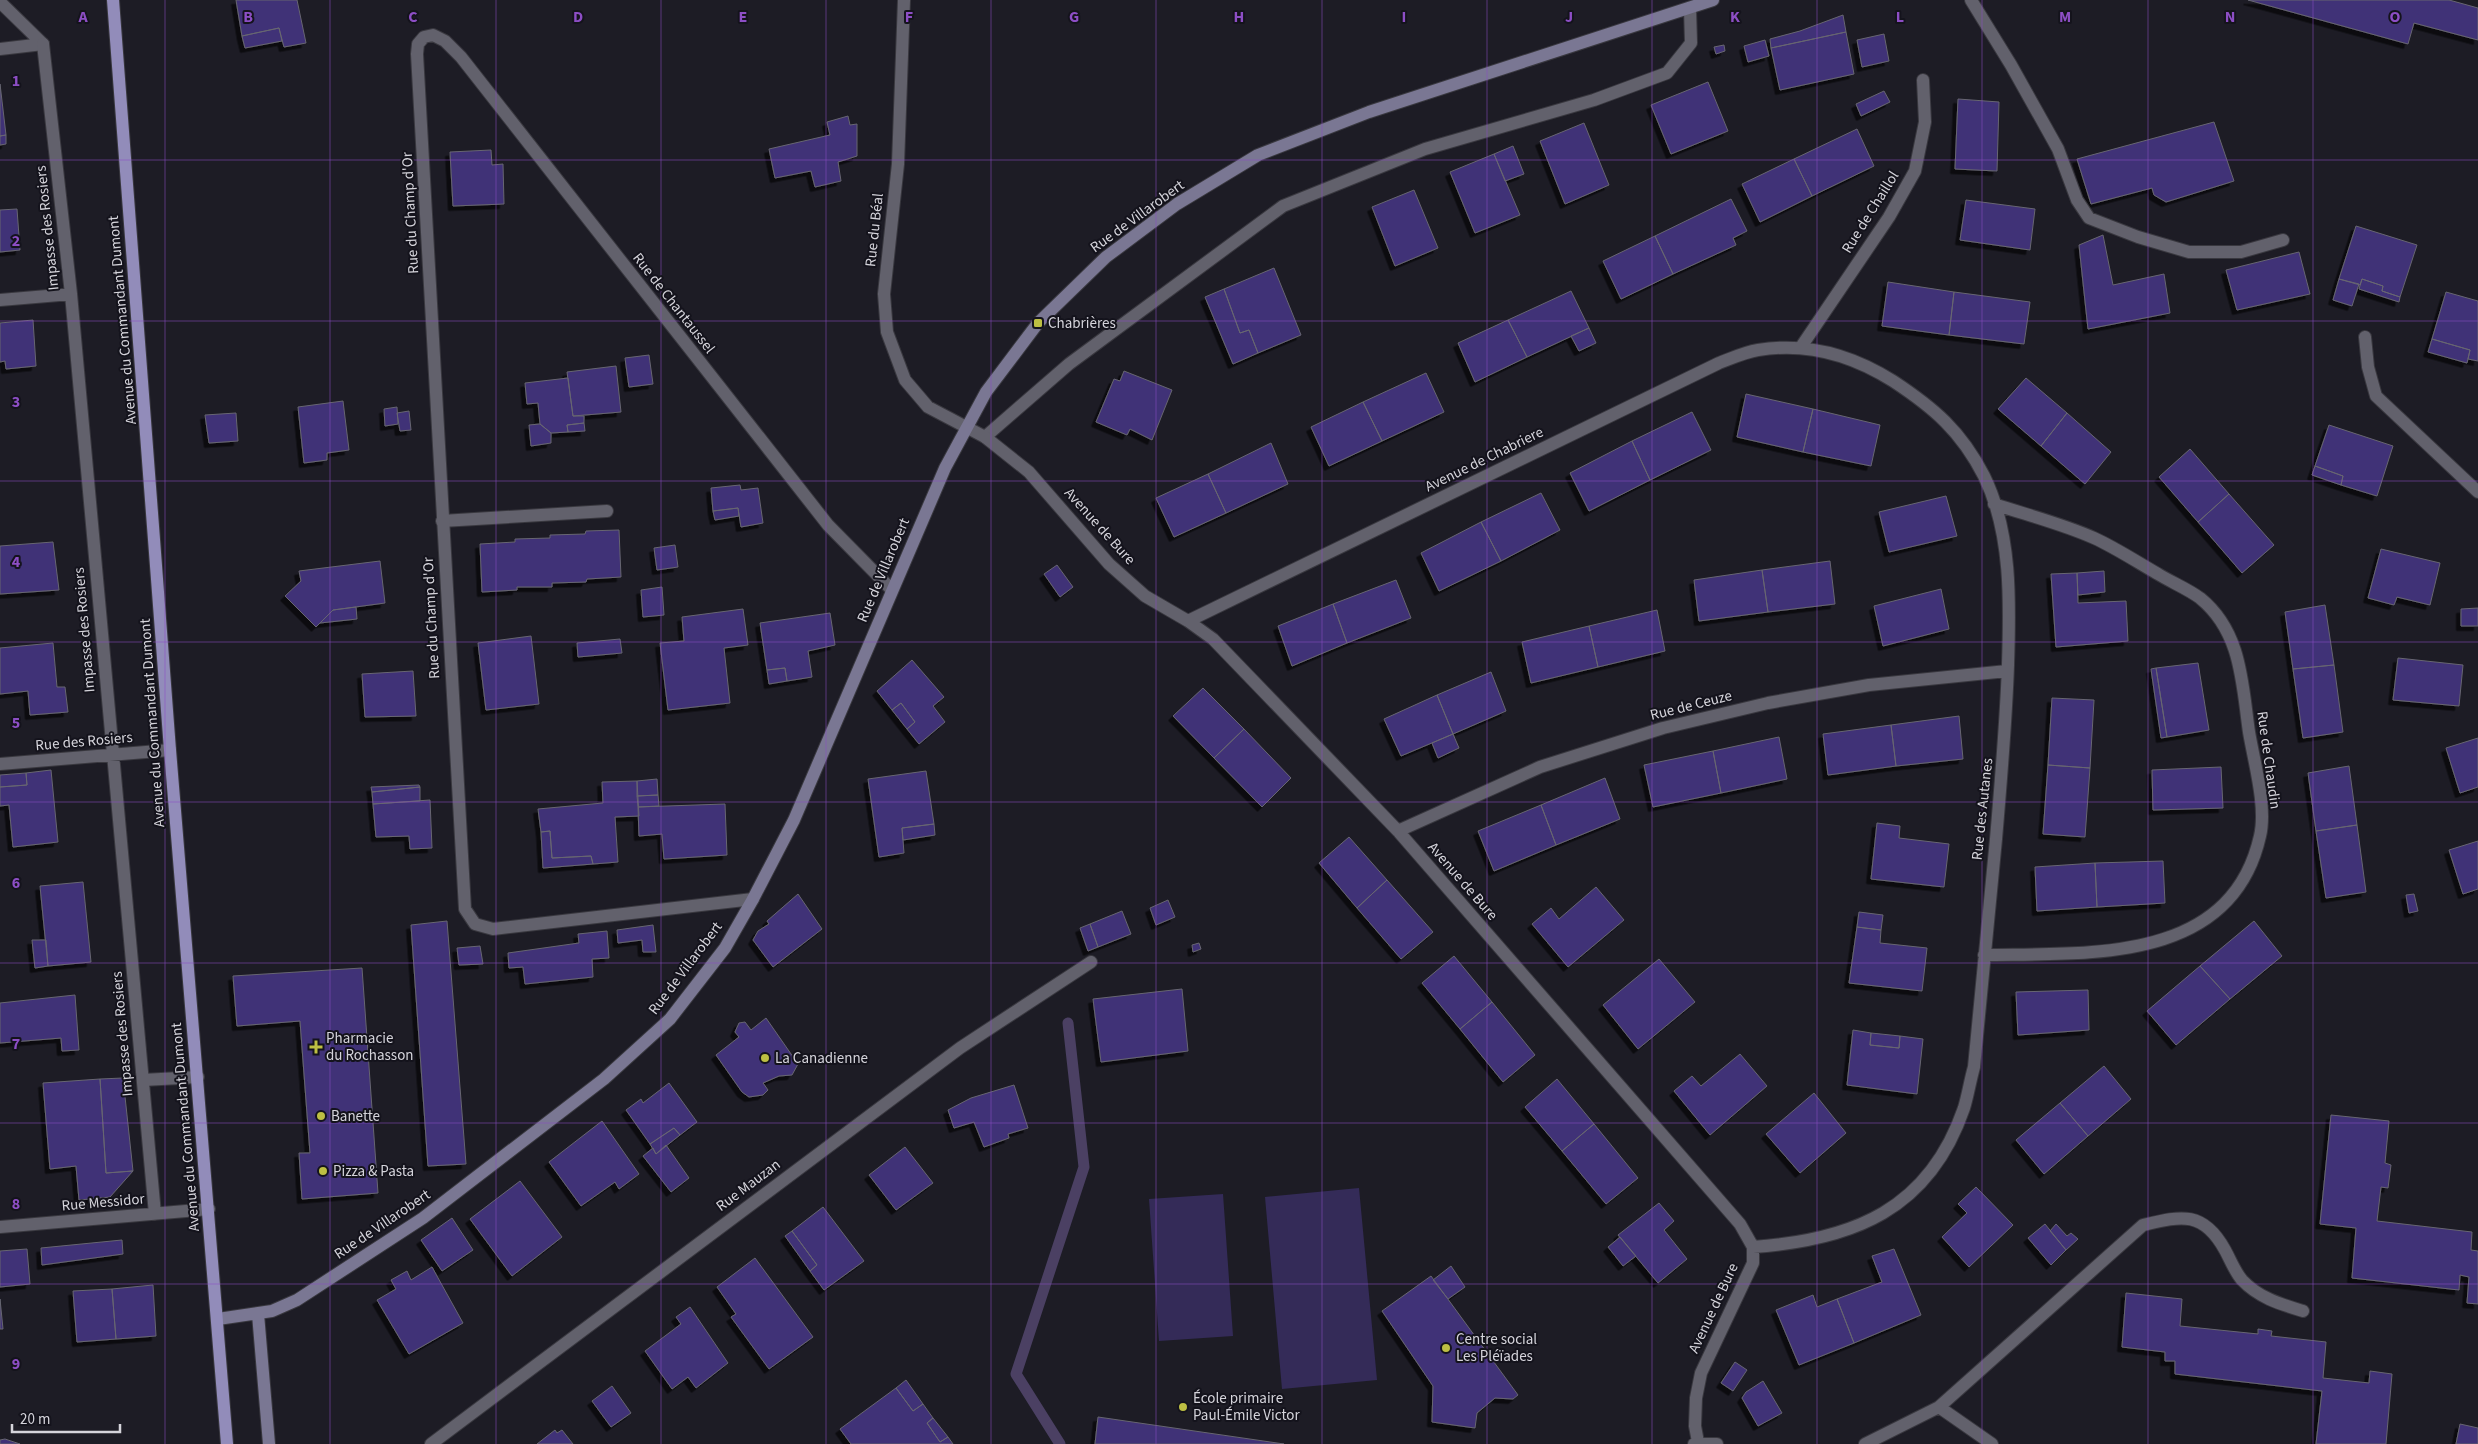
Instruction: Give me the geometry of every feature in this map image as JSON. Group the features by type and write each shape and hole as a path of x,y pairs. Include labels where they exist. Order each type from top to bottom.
{"main road":[{"name":"Avenue du Commandant Dumont","path":"113,0 170,750 227,1444"},
{"name":"Rue de Villarobert","path":"218,1319 272,1311 297,1300 423,1218 604,1079 670,1019 725,948 794,820 945,468 992,384 1038,323 1106,256 1177,204 1258,155 1370,112 1713,0"},
{"path":"258,1314 269,1444"}],"street":[{"name":"Rue du Béal","path":"904,0 898,164 884,294 887,332 904,380 928,407 968,426"},
{"path":"1971,0 2011,65 2058,149 2077,200 2089,218 2138,237 2189,252 2241,252 2283,240"},
{"path":"0,2 43,44"},
{"path":"985,437 1070,364 1283,206 1425,149 1594,100 1667,73 1691,42 1690,9"},
{"name":"Rue du Champ d'Or","path":"433,35 424,37 418,44 417,54 465,909 468,917 482,928 493,929 753,899"},
{"name":"Rue de Chantaussel","path":"433,35 445,41 461,57 828,525 892,590"},
{"path":"0,49 43,44"},
{"name":"Impasse des Rosiers","path":"43,44 70,294 155,1214"},
{"name":"Rue de Chaillol","path":"1801,347 1889,217 1915,171 1925,122 1923,80"},
{"path":"0,300 70,294"},
{"path":"2365,337 2368,368 2376,396 2478,492"},
{"name":"Rue des Autanes","path":"1753,1247 1807,1240 1845,1230 1880,1217 1905,1200 1928,1174 1944,1151 1966,1100 1974,1067 2006,734 2009,597 2002,534 1984,476 1960,437 1928,404 1883,375 1842,356 1801,347"},
{"name":"Avenue de Chabriere","path":"1188,621 1719,363 1756,350 1801,347"},
{"name":"Avenue de Bure","path":"968,426 1029,472 1109,564 1145,596 1188,621 1213,639 1398,831 1730,1210 1753,1247 1753,1263 1701,1373 1696,1407 1696,1443 1717,1444"},
{"name":"Rue de Chaudin","path":"1984,955 2098,953 2154,943 2192,928 2223,907 2247,873 2261,836 2261,804 2237,651 2222,621 2200,598 2094,538 1994,504"},
{"path":"442,521 607,510"},
{"name":"Rue de Ceuze","path":"1398,831 1540,767 1663,728 1768,703 1868,685 2007,671"},
{"name":"Rue des Rosiers","path":"0,764 170,750"},
{"name":"Rue Mauzan","path":"431,1444 960,1048 1091,962"},
{"path":"142,1080 198,1077"},
{"name":"Rue Messidor","path":"0,1227 209,1209"},
{"path":"1866,1444 1939,1407 2143,1225 2176,1217 2204,1222 2223,1246 2241,1279 2264,1299 2303,1311"},
{"path":"1939,1407 1992,1444"}],"shaded area":[{"path":"1359,1188 1377,1380 1282,1389 1265,1197"},
{"path":"1223,1194 1233,1336 1159,1341 1149,1199"}],"building":[{"path":"236,0 297,0 306,43 284,47 279,28 242,36"},
{"path":"2248,0 2449,0 2478,8 2478,40 2414,23 2408,44"},
{"path":"1843,15 1846,32 1771,48 1770,39 1800,31"},
{"path":"279,28 282,41 245,48 242,36"},
{"path":"1846,32 1854,74 1780,90 1771,48"},
{"path":"1884,34 1889,61 1862,67 1857,40"},
{"path":"1765,40 1769,56 1748,62 1744,46"},
{"path":"1724,45 1725,51 1716,54 1714,47"},
{"path":"1708,82 1728,131 1671,154 1651,105"},
{"path":"0,84 6,135 0,136"},
{"path":"1884,91 1890,102 1861,116 1856,104"},
{"path":"1958,99 1999,102 1997,171 1955,169"},
{"path":"848,116 850,125 857,124 857,156 838,162 841,181 815,187 811,171 775,178 769,149 830,135 827,122"},
{"path":"2214,122 2234,181 2166,202 2154,195 2152,188 2091,204 2077,159"},
{"path":"1584,123 1609,185 1565,204 1540,141"},
{"path":"1857,129 1874,166 1812,196 1794,159"},
{"path":"6,135 6,144 0,145 0,136"},
{"path":"1513,146 1524,174 1505,181 1494,154"},
{"path":"491,150 492,165 503,164 504,204 453,206 450,152"},
{"path":"1494,154 1520,215 1475,233 1450,172"},
{"path":"1794,159 1812,196 1760,222 1742,184"},
{"path":"1414,190 1438,248 1395,266 1372,207"},
{"path":"1731,199 1747,231 1733,238 1736,245 1673,274 1655,236"},
{"path":"1966,200 2035,209 2030,250 1960,240"},
{"path":"17,209 20,250 0,252 0,210"},
{"path":"2356,226 2417,245 2400,297 2382,291 2383,286 2362,279 2360,285 2339,279"},
{"path":"2103,235 2113,285 2164,274 2170,313 2088,329 2079,245"},
{"path":"1655,236 1673,274 1621,299 1603,261"},
{"path":"2299,252 2310,294 2237,310 2226,270"},
{"path":"1274,268 1301,335 1258,353 1249,330 1240,333 1224,289"},
{"path":"2339,279 2359,284 2352,306 2333,300"},
{"path":"2362,279 2383,286 2382,291 2400,297 2399,302 2359,289"},
{"path":"1888,282 1954,292 1949,335 1882,326"},
{"path":"1224,289 1240,333 1249,330 1258,353 1233,364 1205,297"},
{"path":"1571,291 1589,328 1527,357 1508,320"},
{"path":"1954,292 2030,302 2024,344 1949,335"},
{"path":"2446,292 2478,301 2478,361 2468,359 2470,350 2432,339"},
{"path":"33,320 36,366 6,369 5,361 0,362 0,323"},
{"path":"1508,320 1527,357 1475,382 1458,343"},
{"path":"1589,328 1596,343 1579,351 1571,336"},
{"path":"2432,339 2470,350 2467,363 2428,352"},
{"path":"649,355 653,384 629,387 625,358"},
{"path":"616,366 621,412 573,416 567,372"},
{"path":"1124,371 1172,390 1152,440 1130,429 1127,435 1096,422 1114,379 1120,381"},
{"path":"1426,373 1444,412 1382,441 1363,402"},
{"path":"568,378 573,416 584,416 584,423 567,425 568,432 551,433 540,424 538,403 527,404 525,383"},
{"path":"2026,378 2067,413 2041,446 1998,409"},
{"path":"1746,394 1813,409 1803,452 1737,437"},
{"path":"343,401 349,450 327,453 327,460 304,463 298,407"},
{"path":"1363,402 1382,441 1329,466 1311,427"},
{"path":"397,407 398,424 385,426 384,409"},
{"path":"1813,409 1880,425 1871,466 1803,452"},
{"path":"409,411 411,430 400,431 397,413"},
{"path":"1692,412 1711,450 1650,480 1632,441"},
{"path":"236,413 238,441 209,443 205,415"},
{"path":"2067,413 2111,452 2085,484 2041,446"},
{"path":"584,423 585,431 568,432 567,425"},
{"path":"540,424 551,433 551,443 531,446 529,425"},
{"path":"2329,425 2393,446 2377,496 2341,485 2343,476 2315,466"},
{"path":"1632,441 1650,480 1589,511 1570,473"},
{"path":"1271,443 1288,484 1226,513 1208,474"},
{"path":"2190,449 2229,494 2198,522 2159,477"},
{"path":"2315,466 2343,476 2341,485 2312,475"},
{"path":"1208,474 1226,513 1174,537 1156,498"},
{"path":"740,485 741,490 758,488 763,523 741,527 738,508 713,511 711,488"},
{"path":"1541,493 1560,530 1501,561 1481,522"},
{"path":"2229,494 2274,545 2242,573 2198,522"},
{"path":"1946,496 1957,536 1889,552 1879,512"},
{"path":"738,508 739,516 715,520 713,511"},
{"path":"1481,522 1501,561 1439,591 1421,553"},
{"path":"619,530 621,577 587,579 586,582 552,583 552,587 517,587 517,590 482,592 480,544 515,542 515,539 550,538 550,535 585,534 586,531"},
{"path":"53,542 59,590 0,594 0,546"},
{"path":"675,545 678,567 657,570 654,548"},
{"path":"2381,549 2440,563 2430,605 2397,597 2394,605 2368,598"},
{"path":"380,561 385,603 333,610 316,627 285,596 301,581 299,571"},
{"path":"1830,561 1835,604 1768,612 1762,570"},
{"path":"1057,565 1073,587 1060,597 1044,574"},
{"path":"1762,570 1768,612 1699,621 1694,580"},
{"path":"2104,571 2105,592 2078,595 2077,573"},
{"path":"2077,573 2078,603 2126,601 2128,641 2056,647 2051,574"},
{"path":"1396,580 1411,618 1347,643 1333,604"},
{"path":"662,587 664,615 643,617 641,590"},
{"path":"1941,589 1949,629 1883,646 1874,606"},
{"path":"1333,604 1347,643 1292,666 1278,626"},
{"path":"2325,605 2334,665 2293,669 2285,612"},
{"path":"356,607 357,619 320,623 333,610"},
{"path":"2478,608 2478,626 2461,626 2461,609"},
{"path":"743,609 748,645 724,648 730,703 668,710 660,643 684,641 682,617"},
{"path":"1657,610 1665,651 1598,667 1589,626"},
{"path":"830,613 835,645 808,651 812,677 787,681 785,668 767,670 760,623"},
{"path":"1589,626 1598,667 1531,683 1522,642"},
{"path":"531,636 539,704 486,710 478,643"},
{"path":"620,639 622,653 578,657 577,643"},
{"path":"53,643 57,687 65,687 68,712 30,715 28,691 0,694 0,648"},
{"path":"2398,658 2463,665 2459,706 2393,700"},
{"path":"912,660 944,697 933,706 945,722 919,744 907,729 915,722 901,703 892,710 877,691"},
{"path":"2198,663 2209,730 2167,737 2156,668"},
{"path":"2334,665 2343,732 2303,738 2293,669"},
{"path":"785,668 787,681 769,684 767,670"},
{"path":"2156,668 2167,737 2161,738 2151,669"},
{"path":"413,671 416,716 365,717 362,674"},
{"path":"1491,672 1506,711 1453,734 1437,695"},
{"path":"1203,688 1244,729 1214,758 1173,716"},
{"path":"1437,695 1453,734 1401,756 1384,719"},
{"path":"2052,698 2094,700 2090,768 2048,765"},
{"path":"901,703 915,722 907,729 892,710"},
{"path":"1959,716 1963,759 1896,766 1891,725"},
{"path":"1891,725 1896,766 1828,775 1823,734"},
{"path":"1244,729 1291,778 1262,807 1214,758"},
{"path":"1453,734 1459,748 1438,758 1432,743"},
{"path":"1779,737 1787,779 1721,793 1713,751"},
{"path":"2478,738 2478,787 2460,793 2446,748"},
{"path":"1713,751 1721,793 1653,807 1644,765"},
{"path":"2048,765 2090,768 2085,837 2043,834"},
{"path":"2349,766 2357,825 2316,831 2308,773"},
{"path":"2221,767 2223,808 2153,810 2152,770"},
{"path":"51,770 58,842 13,847 9,805 0,806 0,787 27,785 26,773"},
{"path":"926,771 934,824 902,828 904,853 879,857 868,779"},
{"path":"26,773 27,785 0,787 0,775"},
{"path":"1605,778 1620,819 1556,845 1541,805"},
{"path":"657,779 658,795 637,796 637,781"},
{"path":"637,781 639,816 615,817 618,862 593,864 591,856 552,858 550,831 541,832 538,809 603,803 602,782"},
{"path":"419,785 420,787 372,792 371,787"},
{"path":"420,787 420,801 373,804 372,792"},
{"path":"658,795 659,806 638,807 637,796"},
{"path":"430,800 432,848 410,849 409,836 376,837 373,804"},
{"path":"725,804 727,855 664,859 662,834 639,836 638,807"},
{"path":"1541,805 1556,845 1494,871 1478,831"},
{"path":"1877,823 1900,826 1899,838 1949,844 1944,887 1871,879"},
{"path":"934,824 935,835 903,840 902,828"},
{"path":"2357,825 2366,892 2326,898 2316,831"},
{"path":"550,831 552,858 591,856 593,864 543,868 541,832"},
{"path":"1349,837 1387,880 1357,908 1319,863"},
{"path":"2478,841 2478,889 2463,894 2449,850"},
{"path":"2163,861 2165,903 2097,907 2095,863"},
{"path":"2095,863 2097,907 2037,911 2035,867"},
{"path":"1387,880 1433,932 1401,959 1357,908"},
{"path":"83,882 91,962 48,966 40,886"},
{"path":"1596,887 1624,920 1568,967 1532,924 1551,908 1559,919"},
{"path":"798,894 822,929 773,967 753,940 758,931 769,924 767,921"},
{"path":"2414,894 2418,911 2409,913 2406,895"},
{"path":"1168,900 1175,917 1156,925 1150,908"},
{"path":"1122,911 1131,934 1098,947 1090,924"},
{"path":"1859,912 1883,915 1881,930 1857,927"},
{"path":"447,921 466,1164 428,1166 411,925"},
{"path":"2254,921 2282,956 2230,999 2200,966"},
{"path":"1090,924 1098,947 1088,951 1080,928"},
{"path":"653,925 656,952 643,952 642,940 618,943 617,930"},
{"path":"1857,927 1881,930 1880,943 1927,948 1922,991 1849,983"},
{"path":"607,931 609,958 592,959 593,977 525,984 523,967 509,968 508,953 579,943 578,934"},
{"path":"32,940 46,940 48,966 35,968"},
{"path":"1199,943 1201,949 1193,952 1192,945"},
{"path":"480,946 483,964 459,965 457,948"},
{"path":"1454,956 1492,1002 1460,1029 1422,983"},
{"path":"1659,959 1695,1002 1638,1049 1603,1005"},
{"path":"2200,966 2230,999 2176,1045 2147,1011"},
{"path":"362,968 378,1193 302,1199 299,1153 310,1153 300,1021 237,1026 233,976"},
{"path":"1182,989 1188,1051 1101,1062 1093,999"},
{"path":"2088,990 2089,1030 2018,1035 2016,992"},
{"path":"75,995 79,1050 62,1051 61,1038 0,1043 0,1003"},
{"path":"1492,1002 1535,1055 1503,1082 1460,1029"},
{"path":"766,1018 798,1064 792,1075 779,1076 763,1083 768,1090 763,1095 749,1097 742,1092 716,1055 739,1037 735,1032 739,1023 745,1022 751,1030"},
{"path":"1853,1030 1871,1033 1870,1045 1899,1048 1900,1036 1923,1039 1917,1094 1847,1085"},
{"path":"1871,1033 1900,1036 1899,1048 1870,1045"},
{"path":"1740,1054 1767,1086 1710,1135 1674,1091 1692,1076 1701,1086"},
{"path":"2104,1066 2131,1099 2088,1136 2060,1103"},
{"path":"123,1078 133,1171 106,1173 100,1079"},
{"path":"100,1079 106,1173 133,1171 110,1197 79,1200 76,1166 50,1169 43,1083"},
{"path":"1557,1079 1594,1124 1562,1151 1525,1107"},
{"path":"669,1083 697,1122 680,1135 674,1128 650,1144 626,1110 641,1099 643,1103"},
{"path":"1014,1085 1028,1128 1008,1134 1009,1138 984,1147 974,1122 954,1128 948,1110 971,1098"},
{"path":"1814,1093 1846,1133 1800,1173 1766,1134"},
{"path":"2060,1103 2088,1136 2044,1174 2016,1140"},
{"path":"2331,1115 2389,1121 2385,1163 2391,1165 2388,1188 2381,1187 2377,1221 2472,1232 2471,1250 2478,1251 2478,1304 2467,1303 2469,1277 2460,1275 2459,1290 2352,1278 2356,1228 2320,1224"},
{"path":"602,1121 639,1174 619,1189 615,1182 581,1206 549,1162"},
{"path":"1594,1124 1638,1178 1606,1204 1562,1151"},
{"path":"674,1128 680,1135 656,1154 650,1144"},
{"path":"666,1145 689,1178 671,1192 643,1156 653,1148 656,1154"},
{"path":"905,1147 933,1183 896,1210 869,1175"},
{"path":"520,1181 562,1237 512,1276 470,1219"},
{"path":"1976,1187 2013,1225 1969,1267 1942,1237 1967,1213 1958,1204"},
{"path":"1659,1203 1674,1221 1664,1230 1687,1259 1658,1283 1618,1235"},
{"path":"823,1207 864,1261 824,1290 810,1271 817,1265 792,1231"},
{"path":"452,1218 473,1250 442,1271 421,1240"},
{"path":"2045,1224 2066,1250 2051,1265 2028,1238"},
{"path":"2056,1224 2067,1236 2071,1233 2078,1239 2066,1250 2050,1231"},
{"path":"792,1231 817,1265 810,1271 785,1236"},
{"path":"1620,1237 1636,1256 1623,1266 1608,1247"},
{"path":"122,1240 123,1254 42,1265 41,1248"},
{"path":"27,1249 30,1284 0,1287 0,1251"},
{"path":"1894,1249 1921,1315 1854,1343 1837,1299 1882,1282 1872,1256"},
{"path":"755,1258 813,1337 769,1369 731,1317 736,1314 717,1287"},
{"path":"1451,1266 1465,1287 1448,1299 1433,1280"},
{"path":"432,1267 463,1323 409,1354 377,1300 396,1289 391,1280 407,1271 411,1280"},
{"name":"Centre social Les Pléïades","path":"1431,1276 1518,1395 1513,1399 1495,1398 1477,1413 1475,1428 1432,1422 1433,1386 1382,1311"},
{"path":"153,1285 156,1336 116,1339 112,1289"},
{"path":"112,1289 116,1339 77,1342 73,1291"},
{"path":"2126,1293 2182,1299 2180,1326 2258,1334 2258,1329 2272,1331 2271,1336 2326,1342 2323,1378 2369,1383 2370,1371 2392,1374 2386,1444 2316,1444 2322,1391 2175,1374 2175,1361 2165,1361 2165,1352 2122,1347"},
{"path":"1813,1295 1817,1307 1837,1299 1854,1343 1799,1365 1776,1310"},
{"path":"0,1299 3,1329 0,1329"},
{"path":"690,1307 728,1363 696,1388 688,1377 672,1389 645,1351 681,1324 676,1317"},
{"path":"1735,1362 1747,1370 1733,1391 1721,1383"},
{"path":"906,1380 923,1404 913,1411 896,1388"},
{"path":"1763,1381 1782,1413 1758,1426 1742,1398 1746,1392"},
{"path":"612,1386 631,1413 611,1427 592,1401"},
{"path":"896,1388 913,1411 923,1404 933,1418 927,1423 940,1442 948,1437 953,1444 851,1444 840,1429"},
{"path":"1098,1417 1284,1444 1095,1444"},
{"path":"933,1418 948,1437 940,1442 927,1423"},
{"path":"2460,1424 2478,1428 2478,1444 2456,1444"},
{"path":"555,1430 557,1433 562,1430 573,1444 537,1444"},
{"path":"5,1439 20,1444 0,1444 0,1440"}],"waterway":[{"path":"1060,1444 1016,1374 1084,1167 1068,1023"}],"place":[{"name":"Chabrières","path":"1038,323"},
{"name":"Pharmacie du Rochasson","path":"316,1047"},
{"name":"La Canadienne","path":"765,1058"},
{"name":"Banette","path":"321,1116"},
{"name":"Pizza & Pasta","path":"323,1171"},
{"name":"Centre social Les Pléïades","path":"1446,1348"},
{"name":"École primaire Paul-Émile Victor","path":"1183,1407"}]}
